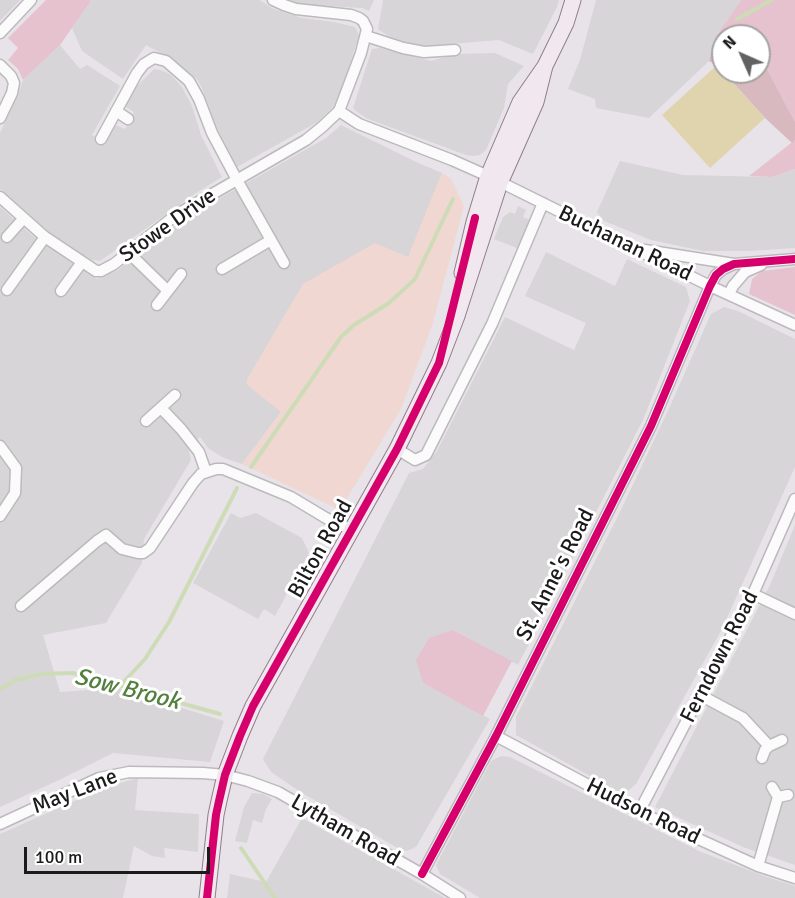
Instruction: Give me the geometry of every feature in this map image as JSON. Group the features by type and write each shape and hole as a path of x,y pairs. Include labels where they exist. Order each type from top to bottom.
{"main road":[{"name":"Bilton Road","path":"494,180 520,102 544,66 566,23 573,0"},
{"name":"Bilton Road","path":"207,898 216,815 225,775 240,736 253,706 397,449 440,363 474,222 536,102 544,66"}],"street":[{"path":"0,33 31,0"},
{"path":"273,0 296,9 351,15 363,21 367,29 366,36 339,111"},
{"path":"366,36 424,52 455,50"},
{"path":"101,139 144,64 154,58 166,61 189,81 199,99 212,133 284,262"},
{"path":"0,65 11,76 14,83 12,93 0,118"},
{"path":"116,111 129,119"},
{"name":"Buchanan Road","path":"339,111 359,124 452,160 795,325"},
{"name":"Stowe Drive","path":"0,197 45,237 96,271 101,271 114,264 176,215 306,140 339,111"},
{"path":"397,449 415,460 426,455 492,324 543,204"},
{"path":"8,237 23,219"},
{"path":"7,290 45,237"},
{"path":"222,269 271,240"},
{"path":"636,248 734,264 795,259"},
{"path":"128,252 167,290"},
{"path":"61,291 82,262"},
{"path":"729,294 745,272 767,262"},
{"path":"710,286 723,268 734,264"},
{"path":"157,305 181,274"},
{"name":"St. Anne's Road","path":"422,874 496,736 651,426 710,286"},
{"path":"146,421 176,395"},
{"path":"161,408 199,452 206,472"},
{"path":"0,446 16,468 15,492 0,516"},
{"path":"21,606 106,535 122,549 138,554 143,553 150,548 193,483 201,474 216,469 223,469 291,497 326,518 352,530"},
{"name":"Ferndown Road","path":"639,812 753,594 795,499"},
{"path":"753,594 795,614"},
{"path":"700,695 743,718 769,746"},
{"name":"Hudson Road","path":"496,736 639,812 758,866 795,878"},
{"path":"762,758 769,746 782,740"},
{"name":"May Lane","path":"0,824 99,777 129,772 225,775"},
{"name":"Lytham Road","path":"225,775 278,792 460,898"},
{"path":"758,866 768,827 783,796 772,787"}],"shaded area":[{"path":"0,0 20,0 0,21"},
{"path":"46,0 91,1 60,45 23,80 18,69 8,60 18,48 8,38"},
{"path":"89,0 259,0 274,9 302,18 355,27 359,35 346,77 333,107 316,123 237,167 217,128 196,78 168,57 146,45 123,79 82,51 72,28 91,1"},
{"path":"282,0 374,0 369,11 362,8 295,4"},
{"path":"383,0 559,0 533,54 499,40 427,46 404,43 378,29"},
{"path":"596,0 741,0 725,24 711,24 709,61 649,118 596,108 595,99 568,89 580,60"},
{"path":"741,0 795,0 795,122 771,77 771,24 725,24"},
{"path":"60,45 80,69 87,65 120,86 92,135 105,143 113,126 125,129 134,112 125,106 136,87 154,69 160,70 170,74 182,87 192,106 201,135 222,177 100,261 92,260 75,251 39,226 0,189 0,133 23,80"},
{"path":"380,48 431,61 455,54 495,53 524,66 508,84 504,108 486,150 480,155 466,155 368,119 357,112 353,108 372,49"},
{"path":"711,70 711,84 734,84 765,118 710,168 662,115"},
{"path":"771,77 795,122 795,140 792,143 734,84 771,84"},
{"path":"341,125 442,173 408,258 281,412 242,464 224,458 208,448 200,437 188,447 191,460 144,539 142,563 106,623 43,635 60,692 117,688 224,721 210,762 113,753 0,807 0,207 33,236 97,279 118,270 183,219 326,138"},
{"path":"795,140 795,169 772,177 749,176"},
{"path":"620,161 683,175 772,177 795,169 795,248 703,251 651,240 604,221 597,212"},
{"path":"442,173 451,179 464,206 432,326 401,409 340,510 242,464 281,412 247,385 247,379 303,284 375,243 408,257"},
{"path":"518,206 526,210 523,217 532,221 519,249 494,239 503,217 510,212 515,214"},
{"path":"546,252 615,286 627,259 686,287 690,301 643,420 518,665 453,630 423,683 490,719 416,847 407,851 401,850 302,793 271,772 263,759 409,473 423,469 437,451 505,317 574,350 586,323 525,296"},
{"path":"795,267 795,315 749,294 752,279 762,271"},
{"path":"724,307 738,311 795,339 795,467 722,629 636,784 629,790 617,791 516,735 516,717 619,514 711,314"},
{"path":"231,513 240,518 256,513 302,538 309,553 275,616 264,609 258,619 193,583"},
{"path":"795,525 795,865 743,847 655,807 770,585"},
{"path":"453,630 512,661 483,716 423,683 416,660 429,638"},
{"path":"501,756 510,757 699,851 795,886 795,898 480,898 440,874 436,865 491,761"},
{"path":"138,778 135,810 199,814 198,852 164,848 165,858 152,856 134,846 123,898 0,898 0,834 106,787"},
{"path":"252,793 263,794 272,799 262,823 253,820 247,843 235,841 244,807"},
{"path":"302,818 445,898 227,898 230,874 266,882"}],"waterway":[{"path":"737,19 772,0"},
{"path":"251,467 341,337 354,325 389,303 415,279 453,199"},
{"path":"119,687 145,659 169,622 237,488"},
{"name":"Sow Brook","path":"0,689 16,680 41,674 73,673 220,714"},
{"path":"241,848 275,898"}],"cycle path":[{"path":"207,898 216,815 225,775 240,736 253,706 397,449 439,363 475,218"},
{"path":"422,874 496,736 651,426 716,275 734,264 795,259"}]}
